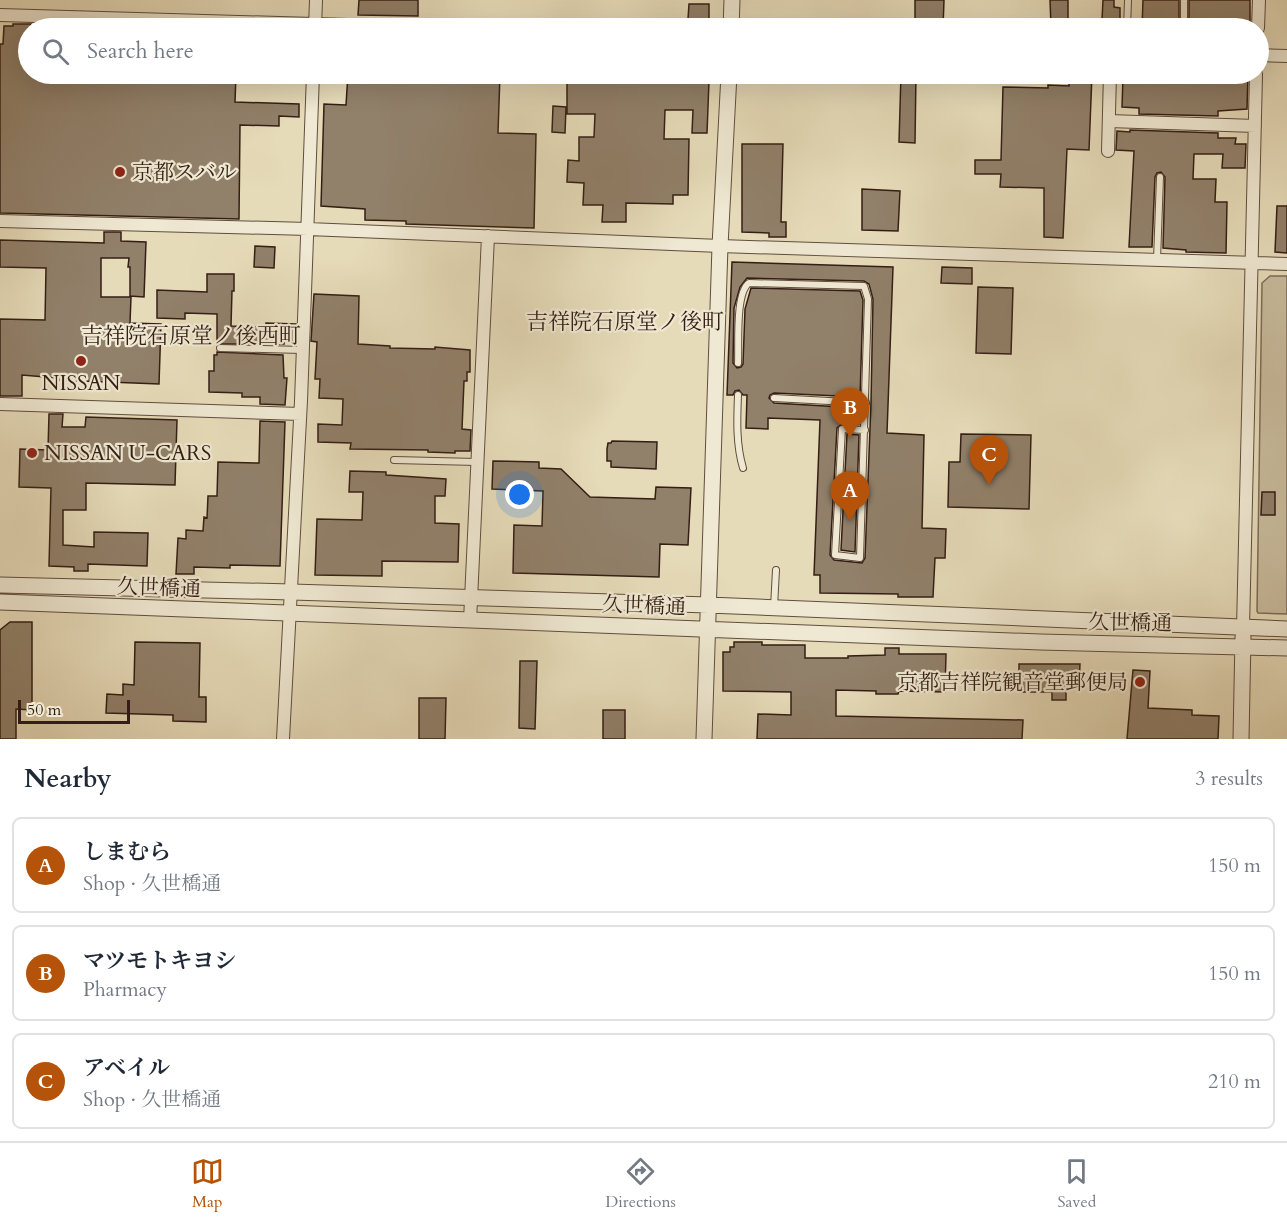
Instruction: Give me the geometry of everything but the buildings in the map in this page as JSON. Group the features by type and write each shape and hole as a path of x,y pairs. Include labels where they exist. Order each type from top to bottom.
{"street":[{"path":"315,18 316,0"},
{"path":"731,18 732,0"},
{"path":"1258,18 1259,0"},
{"path":"0,15 86,18"},
{"path":"1269,55 1287,56"},
{"path":"283,739 292,592 314,84"},
{"path":"704,739 720,246 728,84"},
{"path":"1108,151 1110,84"},
{"path":"1241,739 1256,84"},
{"path":"1108,121 1255,126"},
{"path":"0,221 308,229 720,246 1287,264"},
{"path":"470,621 488,237"},
{"path":"0,404 300,414"},
{"name":"久世橋通","path":"0,585 708,605 1287,629"},
{"name":"久世橋通","path":"0,602 1040,642 1287,648"}],"lane":[{"path":"1127,18 1128,0"},
{"path":"1184,0 1184,18"},
{"path":"1157,260 1160,177"},
{"path":"738,363 740,298 744,286 749,283 864,286 868,299 866,403 865,430 860,558 836,555 842,429 865,430"},
{"path":"220,348 303,350"},
{"path":"738,395 736,425 743,468"},
{"path":"774,398 866,403"},
{"path":"394,460 477,462"},
{"path":"774,608 776,570"}],"shaded area":[{"path":"1270,276 1287,276 1287,614 1258,613 1257,611 1262,283"}],"place":[{"name":"京都スバル","path":"120,172"},
{"name":"NISSAN","path":"81,361"},
{"name":"マツモトキヨシ","path":"850,438"},
{"name":"NISSAN U-CARS","path":"32,453"},
{"name":"アベイル","path":"989,485"},
{"name":"しまむら","path":"850,521"},
{"name":"京都吉祥院観音堂郵便局","path":"1140,682"}],"district":[{"name":"吉祥院石原堂ノ後町","path":"625,322"},
{"name":"吉祥院石原堂ノ後西町","path":"191,336"}]}
